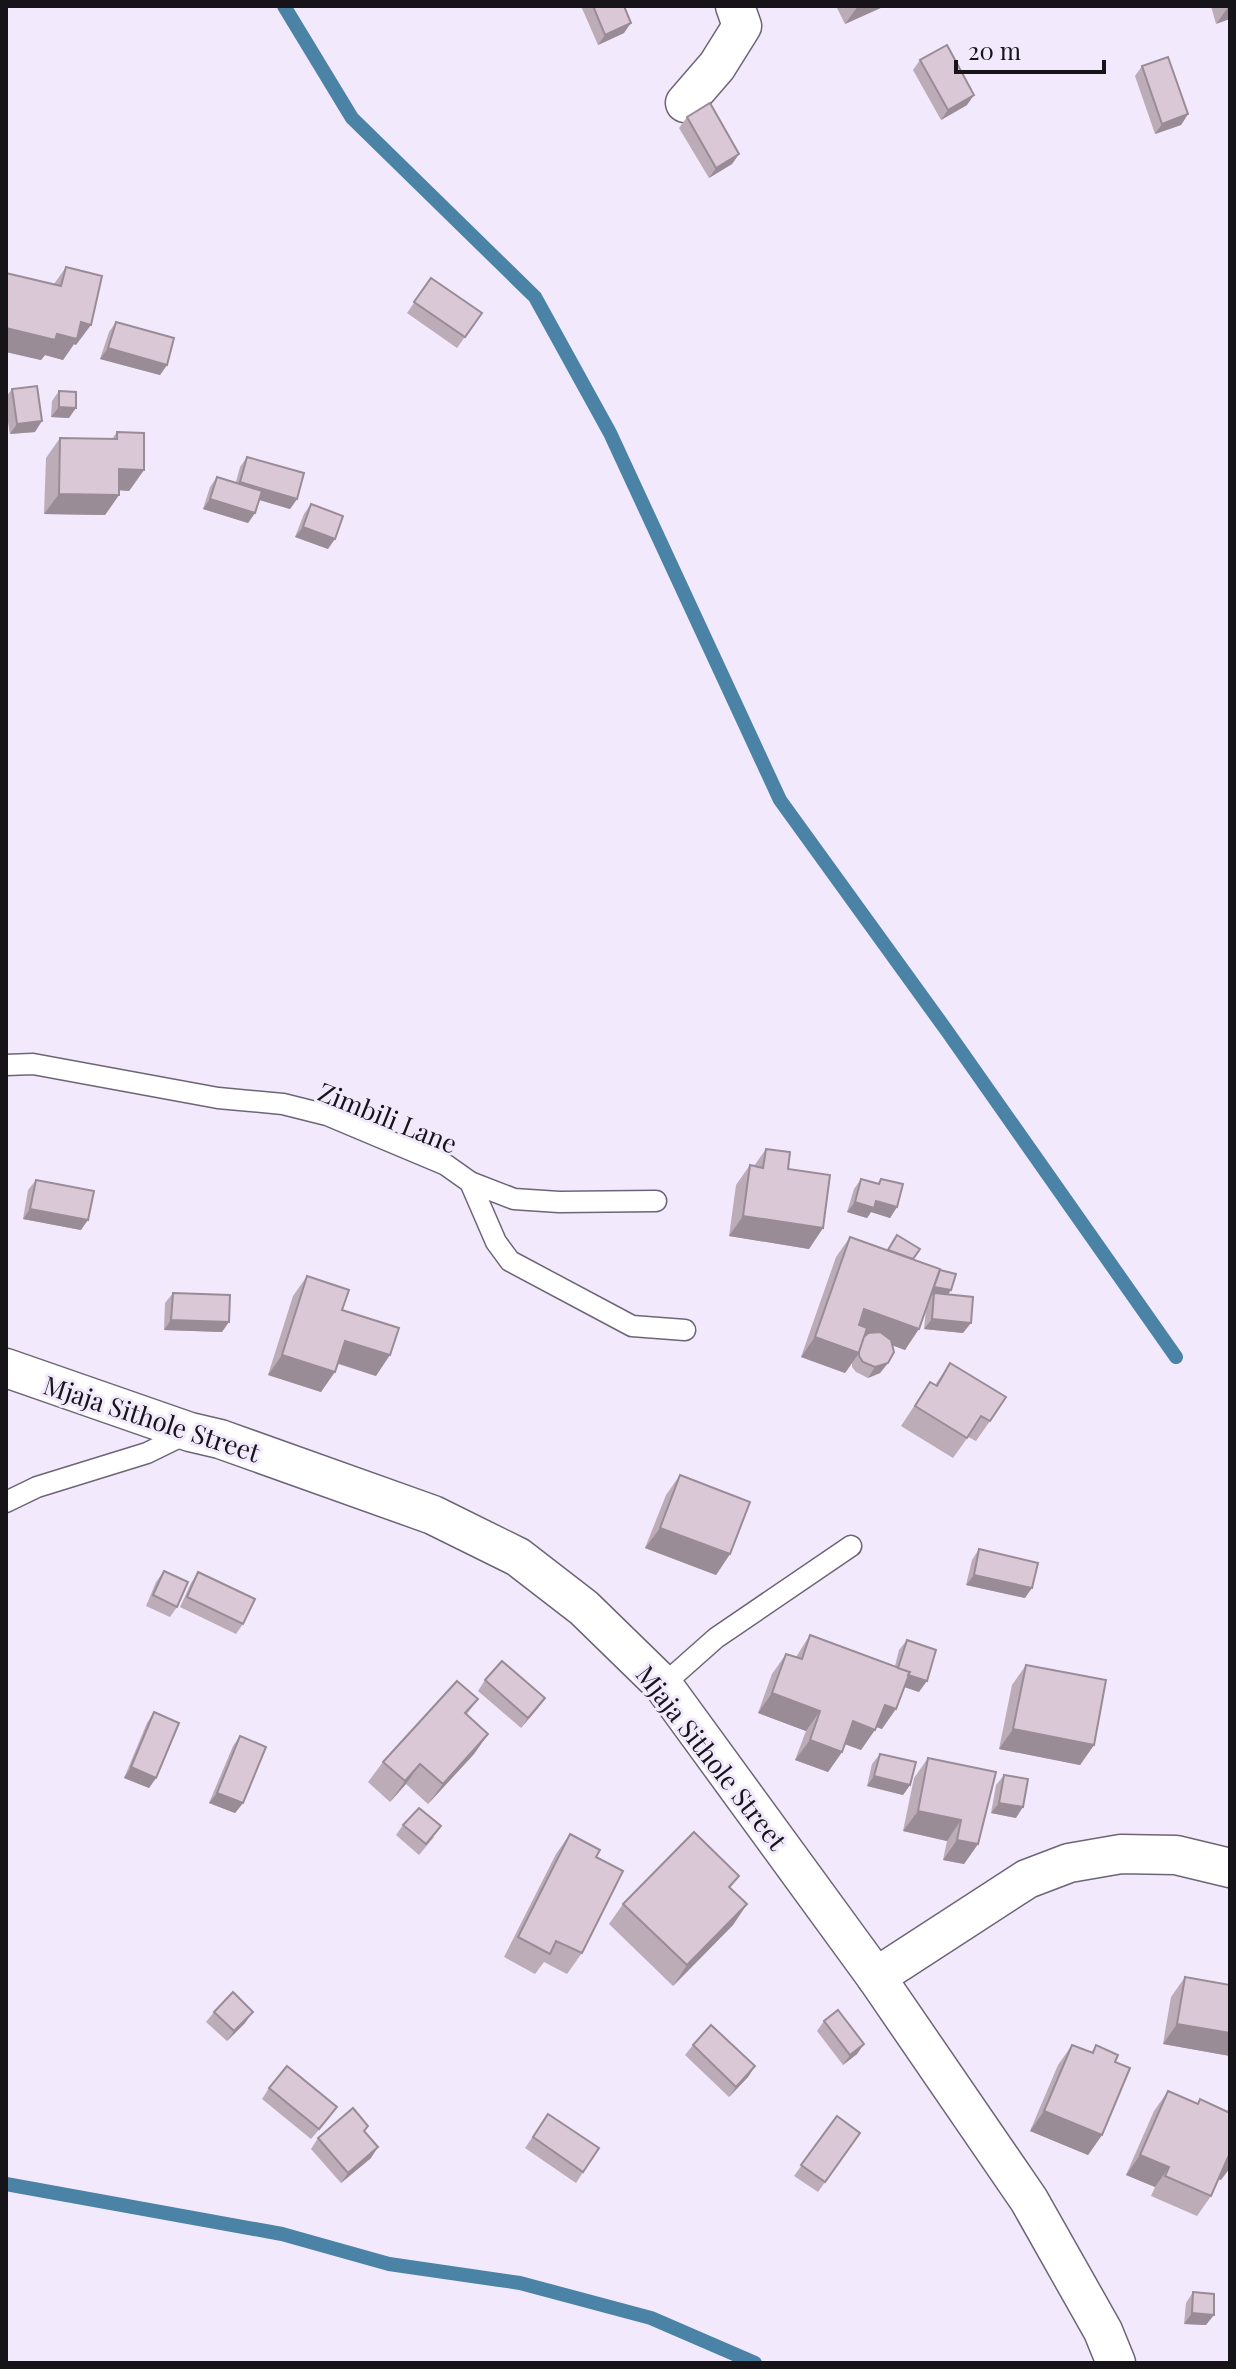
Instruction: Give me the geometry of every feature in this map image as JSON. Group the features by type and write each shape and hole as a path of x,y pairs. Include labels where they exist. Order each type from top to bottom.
{"street":[{"path":"685,103 717,66 742,26 735,6"},
{"name":"Mjaja Sithole Street","path":"6,1368 190,1432 220,1439 433,1515 518,1557 584,1608 663,1685 876,1977 1029,2200 1103,2331 1116,2363"},
{"path":"876,1977 1027,1879 1069,1863 1121,1854 1176,1855 1230,1868"}],"lane":[{"name":"Zimbili Lane","path":"6,1065 33,1064 327,1115 446,1165 470,1182 496,1242 510,1261 632,1326 685,1330"},
{"path":"470,1182 514,1199 656,1201"},
{"path":"6,1502 37,1487 147,1453 190,1432"},
{"path":"663,1685 716,1638 851,1546"}],"building":[{"path":"593,6 624,6 631,23 605,35"},
{"path":"947,45 974,95 948,110 920,60"},
{"path":"1168,57 1188,114 1162,124 1142,66"},
{"path":"710,103 739,154 716,168 687,117"},
{"path":"66,267 102,276 91,325 81,322 77,339 57,334 55,340 6,328 6,273 61,286"},
{"path":"431,278 482,313 465,337 414,302"},
{"path":"116,322 174,338 167,365 108,348"},
{"path":"37,386 42,421 17,424 12,389"},
{"path":"59,391 76,392 76,408 59,407"},
{"path":"117,432 144,433 144,470 119,469 119,495 59,494 60,438 117,439"},
{"path":"247,457 304,473 297,499 240,482"},
{"path":"217,477 262,491 255,513 210,499"},
{"path":"311,504 343,516 335,539 303,527"},
{"path":"766,1149 790,1152 788,1169 830,1175 823,1228 743,1216 750,1165 763,1168"},
{"path":"861,1179 879,1184 881,1179 903,1184 897,1207 876,1201 874,1208 855,1202"},
{"path":"36,1180 94,1191 88,1220 30,1209"},
{"path":"897,1235 920,1249 913,1259 888,1250"},
{"path":"850,1237 940,1269 919,1329 864,1309 859,1325 867,1328 859,1353 815,1337"},
{"path":"940,1270 956,1274 951,1290 934,1287"},
{"path":"307,1276 349,1290 342,1310 399,1328 390,1355 345,1341 335,1372 282,1355"},
{"path":"173,1293 230,1295 229,1322 171,1320"},
{"path":"934,1293 973,1297 971,1323 932,1319"},
{"path":"880,1332 891,1340 894,1352 888,1363 875,1367 863,1362 859,1352 868,1333"},
{"path":"950,1363 1006,1397 990,1421 981,1416 967,1438 915,1406 930,1382 937,1386"},
{"path":"680,1475 750,1502 730,1554 660,1528"},
{"path":"979,1549 1038,1563 1032,1588 974,1575"},
{"path":"164,1571 188,1582 177,1607 153,1595"},
{"path":"198,1572 255,1599 243,1624 187,1597"},
{"path":"810,1635 910,1672 896,1709 885,1705 875,1730 853,1721 842,1752 810,1740 820,1711 772,1693 786,1654 802,1659"},
{"path":"907,1640 936,1650 927,1681 898,1668"},
{"path":"502,1661 545,1698 528,1718 485,1680"},
{"path":"1026,1665 1106,1680 1094,1745 1013,1729"},
{"path":"457,1681 478,1699 465,1713 488,1734 443,1784 420,1764 405,1781 383,1762"},
{"path":"154,1712 179,1723 156,1778 131,1767"},
{"path":"240,1736 266,1747 243,1803 217,1793"},
{"path":"880,1754 916,1762 910,1785 874,1776"},
{"path":"928,1758 996,1772 978,1844 957,1840 961,1820 918,1811"},
{"path":"1004,1775 1028,1779 1023,1807 999,1803"},
{"path":"419,1808 441,1826 426,1844 403,1825"},
{"path":"694,1832 739,1876 729,1887 747,1904 687,1965 623,1904"},
{"path":"570,1834 600,1850 596,1857 623,1871 582,1953 556,1941 550,1954 518,1937"},
{"path":"1185,1977 1230,1985 1230,2033 1177,2024"},
{"path":"233,1992 253,2012 234,2031 214,2012"},
{"path":"838,2010 864,2044 850,2055 824,2021"},
{"path":"711,2025 755,2066 736,2087 693,2045"},
{"path":"1072,2045 1093,2053 1096,2045 1118,2055 1115,2062 1130,2068 1102,2135 1044,2111"},
{"path":"287,2066 337,2107 319,2129 269,2088"},
{"path":"1168,2091 1198,2104 1200,2099 1230,2113 1230,2158 1211,2196 1165,2176 1169,2167 1140,2155"},
{"path":"353,2108 368,2126 364,2131 378,2147 348,2173 318,2138"},
{"path":"548,2114 599,2148 583,2172 533,2137"},
{"path":"837,2116 860,2133 825,2182 801,2165"},
{"path":"1193,2292 1214,2294 1214,2315 1192,2313"}],"waterway":[{"path":"284,6 352,118 535,297 610,433 780,800 1176,1357"},
{"path":"6,2184 282,2234 389,2264 520,2283 651,2318 755,2363"}]}
